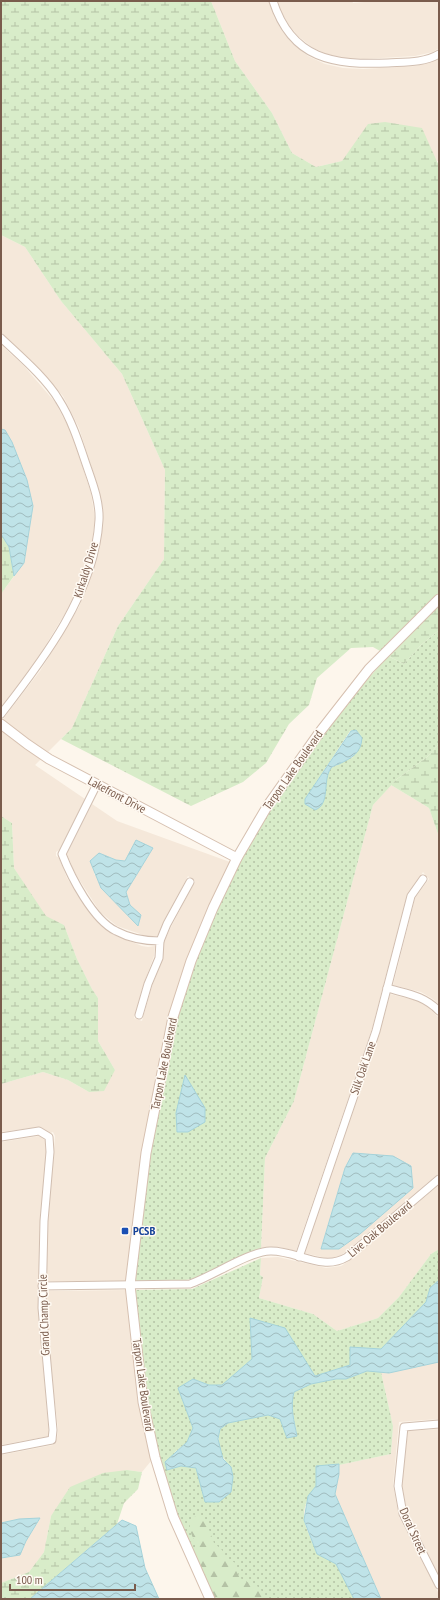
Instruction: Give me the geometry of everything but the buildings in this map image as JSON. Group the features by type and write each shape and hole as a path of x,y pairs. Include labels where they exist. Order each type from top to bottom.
{"street":[{"path":"273,1 277,14 285,28 296,40 311,52 326,59 343,63 364,64 416,61 439,54"},
{"name":"Kirkaldy Drive","path":"1,338 26,361 59,399 75,430 95,492 99,519 95,551 75,604 37,669 1,714"},
{"name":"Tarpon Lake Boulevard","path":"210,1599 173,1516 154,1458 143,1402 130,1286 146,1153 173,1017 191,961 213,908 237,858 268,805 297,762 342,702 370,669 439,599"},
{"name":"Lakefront Drive","path":"1,724 49,759 237,858"},
{"path":"97,784 62,854 71,875 97,915 115,931 146,941 160,941"},
{"name":"Silk Oak Lane","path":"299,1257 376,1031 411,896 423,879"},
{"path":"139,1015 148,984 159,958 160,941 167,924 190,882"},
{"path":"387,988 420,996 431,1003 439,1011"},
{"name":"Grand Champ Circle","path":"1,1137 39,1131 50,1137 44,1221 42,1286 44,1331 53,1438 52,1440 1,1450"},
{"name":"Live Oak Boulevard","path":"42,1286 190,1284 250,1257 269,1251 326,1263 340,1261 347,1257 439,1179"},
{"name":"Doral Street","path":"439,1424 404,1427 398,1486 403,1514 439,1585"}],"shaded area":[{"path":"211,1 269,1 274,17 282,31 292,43 308,56 325,64 343,68 363,69 416,66 439,59 439,166 438,161 355,144 342,161 316,167 292,153 272,113 235,61"},
{"path":"278,1 352,1 353,3 375,1 439,1 439,48 433,52 415,56 364,59 344,58 327,54 313,48 298,36 281,12"},
{"path":"1,235 25,247 61,301 122,374 165,470 164,559 118,626 72,728 48,752 29,740 3,719 40,671 79,607 99,551 103,519 99,490 79,428 63,396 28,358 1,332"},
{"path":"1,345 23,365 55,402 71,432 91,493 95,519 91,549 72,602 33,666 1,707 1,594 24,563 5,430 1,429"},
{"path":"1,730 41,759 35,765 85,799 59,850 56,852 56,856 59,858 67,878 95,919 114,935 142,946 155,946 154,956 144,983 134,1018 142,1021 152,986 162,960 164,942 195,881 188,876 157,936 146,936 117,926 100,912 75,873 67,854 92,804 117,821 230,862 209,906 187,959 169,1015 143,1143 127,1281 46,1281 48,1222 55,1136 53,1132 50,1133 39,1127 1,1132 1,1084 43,1072 68,1080 89,1092 115,1070 98,1041 98,998 77,959 64,925 46,917 14,868 12,823 1,816","holes":["153,848 126,892 130,905 141,915 94,874 99,853 116,860 126,861"]},
{"path":"391,785 429,808 439,837 439,1005 433,999 421,992 393,985 415,898 429,879 423,872 407,895 372,1029 296,1251 279,1247 261,1248 265,1158 294,1101 373,805"},
{"path":"390,994 418,1001 428,1007 439,1018 439,1173 338,1257 326,1258 304,1253 380,1032","holes":["353,1153 321,1249 345,1168"]},
{"path":"39,1136 45,1140 46,1152 40,1221 38,1308 49,1436 1,1445 1,1142"},
{"path":"439,1185 439,1249 431,1254 399,1297 378,1318 337,1331 313,1314 259,1298 263,1277 260,1275 261,1258 278,1257 326,1268 341,1266 349,1261"},
{"path":"127,1290 139,1403 151,1461 142,1472 127,1470 51,1516 44,1552 29,1572 1,1583 1,1558 20,1555 26,1541 40,1519 19,1519 1,1523 1,1455 53,1445 57,1438 58,1429 50,1361 46,1291"},
{"path":"439,1362 439,1419 399,1422 393,1485 399,1517 439,1594 439,1599 381,1599 335,1494 339,1474 339,1465 391,1454 393,1426 381,1372 389,1373"},
{"path":"439,1429 439,1576 407,1512 402,1485 408,1431"}],"green space":[{"path":"1,1 211,1 235,61 272,113 292,153 316,167 342,161 368,124 385,122 422,128 439,166 439,593 380,651 373,647 351,648 317,678 309,705 289,724 266,763 243,782 191,806 61,739 72,728 118,626 164,559 165,470 122,374 61,301 25,247 1,235"},
{"path":"1,534 9,547 14,576 1,594"},
{"path":"439,605 439,630 421,645 404,664 388,656"},
{"path":"439,630 439,744 427,757 397,779 373,805 294,1101 265,1158 261,1248 191,1279 135,1281 150,1154 177,1018 195,963 217,910 240,860 271,808 345,705 388,656 404,664 421,645","holes":["354,730 353,757 331,768 326,776 325,797 305,799 350,731"]},
{"path":"439,744 439,837 429,808 391,785 427,757"},
{"path":"1,816 12,823 14,868 46,916 64,925 77,959 98,998 98,1041 115,1070 104,1091 89,1092 68,1080 43,1072 1,1084"},
{"path":"439,1249 439,1280 430,1288 426,1302 381,1349 350,1365 315,1376 298,1350 250,1319 252,1359 222,1385 209,1385 193,1379 178,1388 193,1428 187,1442 175,1452 167,1470 181,1466 196,1468 205,1502 231,1467 224,1459 220,1450 220,1429 228,1423 268,1415 280,1419 297,1436 293,1409 294,1392 311,1384 336,1379 346,1379 367,1371 381,1372 393,1426 391,1454 339,1464 310,1494 305,1510 305,1523 317,1554 336,1564 354,1599 214,1599 176,1510 159,1455 147,1394 135,1290 192,1289 261,1258 260,1275 263,1277 259,1298 313,1314 337,1331 378,1318 399,1297 431,1254"},
{"path":"127,1470 142,1472 138,1489 124,1503 117,1524 30,1599 1,1599 1,1583 29,1572 44,1552 51,1516 70,1487 103,1473"},
{"path":"198,1515 204,1516 214,1543 222,1550 228,1560 236,1563 239,1577 257,1586 266,1599 212,1599 209,1582 194,1553 197,1545 191,1533 190,1524 191,1521"}],"water":[{"path":"1,429 5,430 12,442 27,480 33,506 24,563 14,576 9,547 1,534"},
{"path":"356,730 362,738 360,748 352,757 331,768 328,773 323,803 315,810 305,804 305,799 351,731"},
{"path":"136,840 153,848 126,892 130,905 141,915 138,926 101,888 90,861 99,853 116,860 125,861"},
{"path":"185,1075 205,1108 205,1122 188,1132 177,1132 176,1113"},
{"path":"353,1153 393,1156 411,1166 413,1188 360,1234 339,1249 321,1249 345,1168"},
{"path":"439,1280 439,1362 389,1373 367,1371 346,1379 336,1379 311,1384 294,1392 292,1409 297,1436 287,1438 280,1419 268,1415 228,1423 220,1429 218,1439 223,1459 231,1467 233,1477 231,1492 219,1502 205,1502 196,1468 181,1466 167,1470 165,1462 187,1442 193,1428 178,1388 193,1379 209,1385 222,1385 252,1359 250,1318 285,1328 315,1376 350,1365 350,1347 381,1349 426,1302 430,1288"},
{"path":"339,1464 339,1474 335,1494 381,1599 354,1599 336,1564 317,1554 304,1520 308,1496 316,1486 316,1466"},
{"path":"40,1518 26,1541 20,1555 1,1558 1,1523 19,1519"},
{"path":"122,1520 136,1526 145,1568 159,1599 30,1599"}],"place":[{"name":"PCSB","path":"125,1231"}]}
